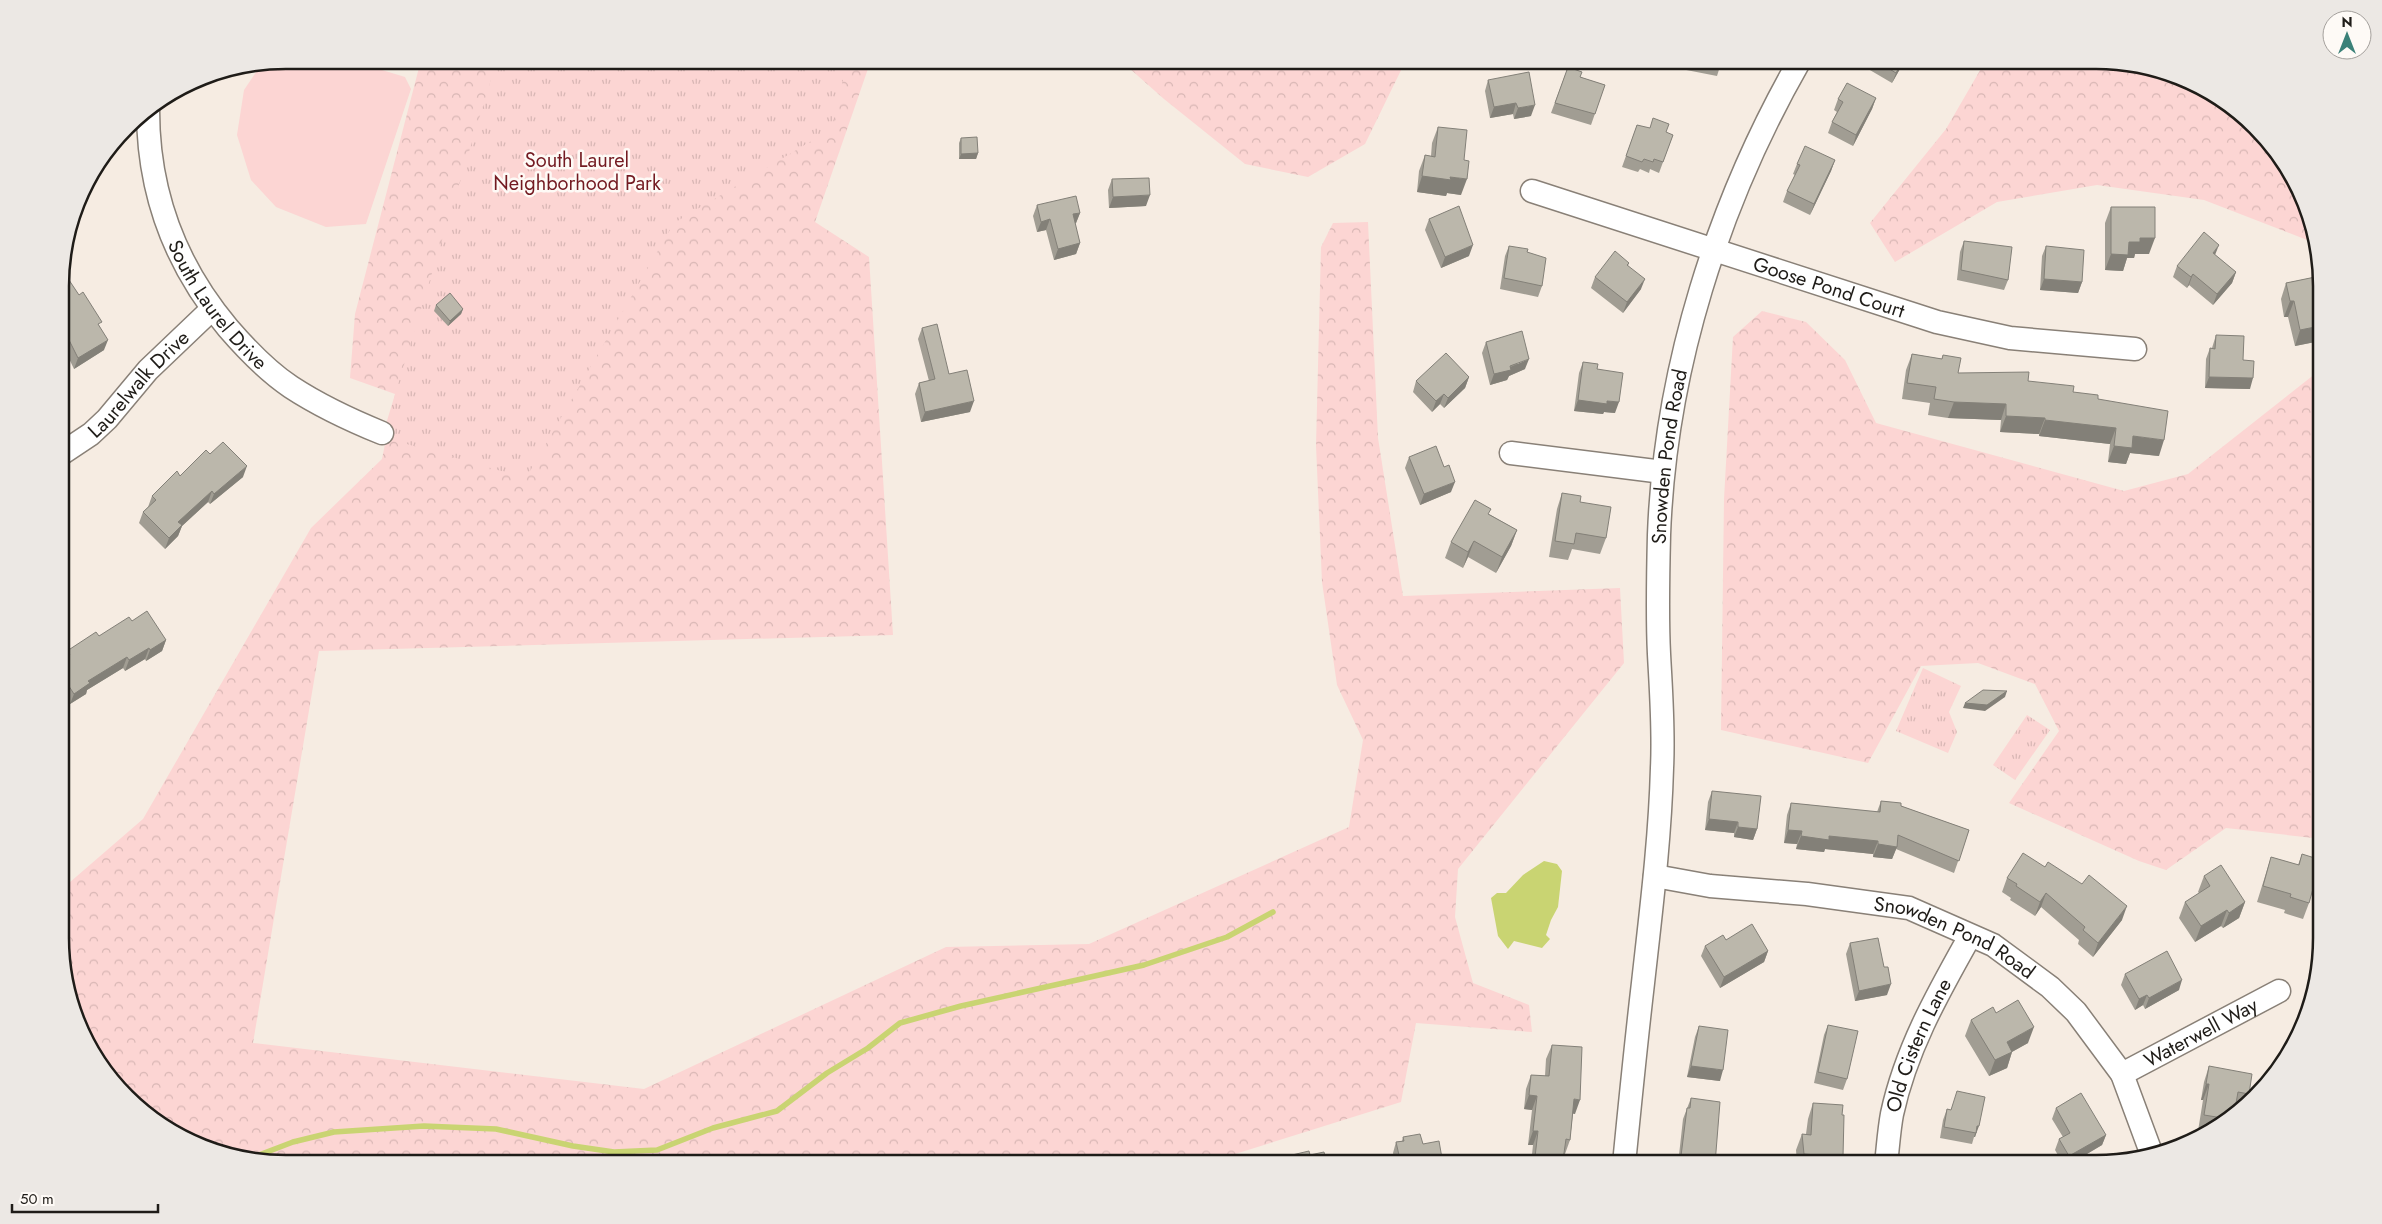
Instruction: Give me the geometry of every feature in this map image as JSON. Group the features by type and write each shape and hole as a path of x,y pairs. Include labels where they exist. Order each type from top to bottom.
{"street":[{"name":"Snowden Pond Road","path":"1625,1155 1655,876 1662,769 1663,703 1658,586 1663,472 1679,379 1714,250 1757,141 1795,69"},
{"name":"South Laurel Drive","path":"148,119 151,164 168,228 193,283 212,308 261,364 290,387 329,410 382,433"},
{"name":"Goose Pond Court","path":"1532,191 1937,322 2010,338 2134,349"},
{"name":"Laurelwalk Drive","path":"69,449 91,434 107,419 154,364 212,308"},
{"path":"1511,453 1663,472"},
{"name":"Snowden Pond Road","path":"1655,876 1710,886 1807,894 1909,908 1993,945 2050,986 2076,1012 2122,1074 2150,1149"},
{"name":"Old Cistern Lane","path":"1887,1155 1891,1116 1908,1060 1935,998 1970,936"},
{"name":"Waterwell Way","path":"2122,1074 2279,991"}],"green space":[{"path":"272,69 379,69 405,77 411,89 366,224 326,227 276,207 251,180 237,135 244,90 257,71"},
{"path":"419,69 868,69 815,222 869,257 893,635 319,651 253,1043 644,1089 946,947 1089,944 1349,827 1363,740 1337,685 1322,582 1316,446 1321,247 1333,223 1368,222 1378,438 1403,596 1620,588 1624,663 1458,869 1455,917 1473,983 1529,1005 1532,1032 1416,1023 1401,1102 1232,1155 272,1155 216,1144 190,1133 165,1119 132,1092 105,1059 85,1021 76,994 69,952 69,883 143,819 311,528 382,459 395,394 350,378 355,314"},
{"name":"South Laurel Neighborhood Park","path":"494,69 845,69 833,128 674,223 526,478 382,437"},
{"path":"1130,69 1402,69 1365,144 1308,177 1245,164 1164,99"},
{"path":"1981,69 2110,69 2166,80 2192,91 2217,105 2250,132 2277,165 2291,190 2302,216 2308,240 2204,200 2097,185 1997,202 1895,262 1870,223 1946,129"},
{"path":"1762,311 1806,322 1845,360 1876,423 2124,491 2188,474 2313,376 2313,838 2226,828 2166,870 2139,861 2009,803 2059,731 2035,684 1978,663 1921,666 1868,763 1721,730 1724,499 1733,337"},
{"path":"1923,668 1961,686 1949,712 1957,732 1948,753 1896,731"},
{"path":"2027,715 2050,730 2015,780 1993,765"}],"shaded area":[{"path":"1544,861 1557,864 1562,871 1558,907 1546,935 1550,939 1542,948 1514,941 1508,949 1498,936 1491,898 1497,893 1506,893 1523,875"}],"building":[{"path":"1567,69 1582,72 1580,77 1605,85 1595,114 1555,103"},
{"path":"1890,69 1898,69 1896,73"},
{"path":"1529,72 1535,105 1518,108 1516,103 1494,107 1488,80"},
{"path":"1847,83 1876,98 1856,135 1832,122 1843,102 1838,99"},
{"path":"1653,118 1669,124 1666,132 1673,135 1663,162 1654,159 1653,162 1644,159 1642,162 1626,156 1637,125 1650,128"},
{"path":"1438,127 1467,130 1464,160 1469,161 1467,179 1450,177 1451,180 1422,176 1425,155 1435,157"},
{"path":"977,137 978,153 961,154 961,138"},
{"path":"1805,146 1835,160 1814,204 1787,191 1800,165 1797,164"},
{"path":"1149,178 1150,195 1113,197 1112,179"},
{"path":"1076,196 1080,213 1073,214 1080,243 1058,249 1050,219 1041,222 1037,205"},
{"path":"1459,206 1473,245 1445,257 1429,219"},
{"path":"2111,207 2155,207 2155,238 2140,238 2140,242 2129,242 2128,255 2111,254"},
{"path":"2204,232 2219,245 2213,253 2236,272 2217,294 2193,274 2191,277 2177,266"},
{"path":"1964,241 2012,247 2008,280 1961,270"},
{"path":"1509,246 1528,249 1527,252 1546,258 1542,286 1504,278"},
{"path":"2046,246 2084,250 2082,282 2044,279"},
{"path":"1615,251 1629,263 1627,265 1645,279 1627,302 1595,277"},
{"path":"2313,277 2313,327 2300,330 2294,301 2290,301 2286,283"},
{"path":"69,280 79,295 83,292 102,322 98,324 108,340 78,358 69,340"},
{"path":"450,293 463,309 450,321 436,305"},
{"path":"937,324 949,374 967,370 974,401 925,412 919,383 935,379 922,328"},
{"path":"1522,331 1529,359 1510,366 1511,370 1494,374 1486,342"},
{"path":"2216,335 2244,336 2243,360 2254,361 2253,378 2209,377 2210,348 2215,349"},
{"path":"1446,353 1469,377 1448,398 1444,394 1436,401 1416,381"},
{"path":"1912,354 1942,359 1943,355 1961,358 1958,373 2029,372 2028,381 2074,386 2073,392 2098,395 2098,399 2168,411 2164,440 2133,436 2132,448 2114,446 2116,428 2045,420 2045,418 2006,416 2006,404 1954,402 1934,399 1936,387 1907,383"},
{"path":"1583,362 1598,364 1597,369 1623,373 1619,402 1607,401 1607,404 1578,400"},
{"path":"223,442 247,466 214,494 212,491 178,522 182,525 169,538 143,512 156,500 152,496 177,471 180,476 206,450 210,454"},
{"path":"1436,446 1444,467 1449,465 1455,482 1424,494 1409,457"},
{"path":"1562,493 1581,496 1580,502 1611,507 1606,538 1576,533 1574,544 1555,541"},
{"path":"1475,500 1491,509 1488,514 1517,530 1502,557 1474,541 1468,552 1451,542"},
{"path":"147,611 166,640 129,660 127,657 88,681 90,683 74,694 69,686 69,650 96,632 99,636 129,617 132,621"},
{"path":"1983,690 2007,691 1987,705 1965,703"},
{"path":"1712,791 1761,796 1757,829 1738,827 1738,822 1709,819"},
{"path":"1881,801 1901,803 1901,806 1969,830 1959,861 1898,835 1897,847 1878,844 1878,841 1829,836 1829,840 1801,836 1802,831 1788,830 1791,803 1880,812"},
{"path":"2023,853 2045,867 2048,862 2082,884 2089,875 2127,906 2098,943 2083,930 2085,927 2046,893 2040,902 2007,878"},
{"path":"2302,854 2313,857 2313,889 2309,903 2290,897 2291,894 2263,886 2271,857 2299,865"},
{"path":"2221,865 2245,902 2229,913 2227,910 2201,926 2185,902 2210,886 2204,876"},
{"path":"1752,924 1768,951 1724,977 1705,946 1723,935 1726,940"},
{"path":"1878,938 1884,967 1888,967 1891,984 1859,991 1850,943"},
{"path":"2167,951 2182,980 2149,998 2147,995 2139,999 2125,974"},
{"path":"2018,1000 2034,1027 2007,1042 2012,1052 1995,1060 1971,1020 1993,1007 1996,1013"},
{"path":"1828,1025 1858,1031 1847,1079 1818,1072"},
{"path":"1699,1026 1728,1030 1723,1070 1691,1066"},
{"path":"1552,1045 1582,1047 1580,1100 1574,1099 1570,1140 1566,1139 1564,1155 1535,1155 1538,1131 1533,1131 1537,1096 1529,1095 1531,1075 1549,1076"},
{"path":"2209,1066 2252,1074 2249,1093 2238,1092 2236,1103 2219,1117 2204,1115 2209,1084 2206,1084"},
{"path":"1957,1091 1985,1097 1976,1133 1944,1127 1947,1109 1951,1110"},
{"path":"2081,1093 2106,1135 2068,1155 2059,1139 2070,1133 2056,1108"},
{"path":"1691,1098 1720,1102 1716,1155 1681,1155 1687,1108 1690,1108"},
{"path":"1813,1103 1843,1105 1843,1155 1804,1154 1802,1134 1811,1135"},
{"path":"1420,1134 1423,1144 1439,1141 1441,1155 1399,1155 1396,1142 1404,1141 1403,1137"},
{"path":"1309,1151 1310,1155 1292,1155"},
{"path":"1324,1152 1325,1155 1310,1155"}],"waterway":[{"path":"263,1154 293,1142 334,1132 424,1126 496,1129 573,1146 614,1152 657,1150 713,1128 777,1111 827,1073 868,1048 900,1023 961,1006 1144,965 1227,937 1273,912"}]}
